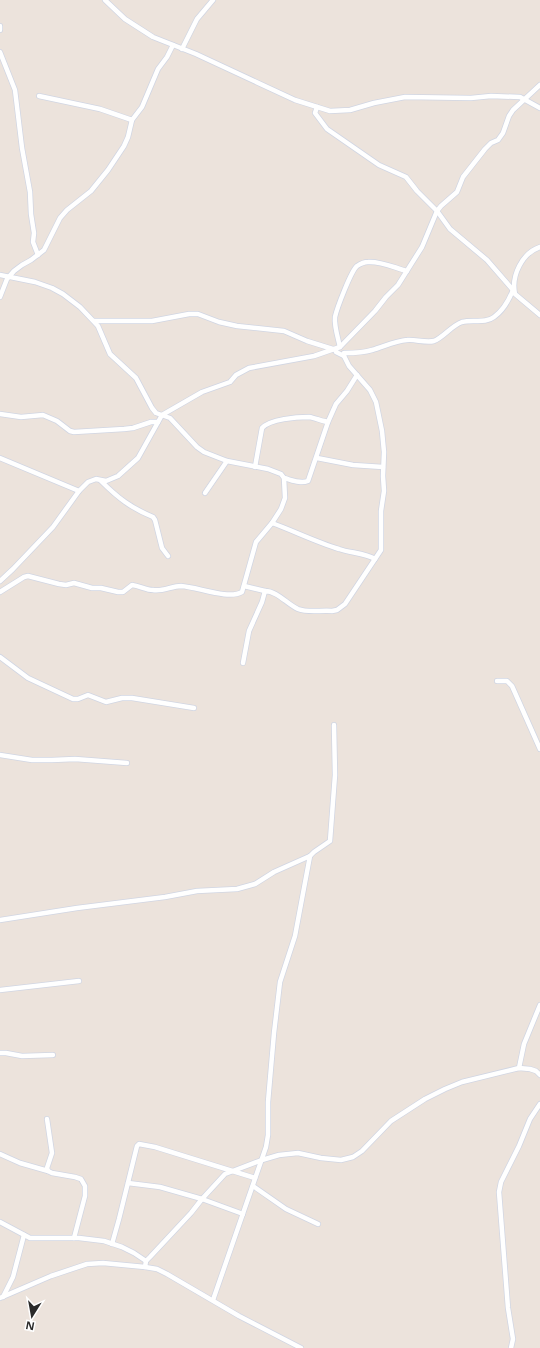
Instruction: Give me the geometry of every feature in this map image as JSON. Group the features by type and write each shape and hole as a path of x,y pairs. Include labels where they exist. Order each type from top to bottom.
{"street":[{"path":"105,0 125,19 153,37 182,48 295,100 317,107 330,110 350,110 374,103 405,97 465,98 491,96 520,98 540,108"},
{"path":"182,48 197,19 213,0"},
{"path":"0,297 4,284 14,271 38,255 48,243 60,218 67,210 91,191 108,170 126,141 132,120 142,107 158,69 167,57 173,45"},
{"path":"0,52 15,90 22,148 30,192 34,233 33,242 38,255"},
{"path":"0,581 53,527 79,491 92,480 106,481 118,476 138,458 162,415 202,392 230,382 236,375 249,368 314,356 338,349 352,336 398,285 426,240 437,211 457,192 463,177 485,149 491,143 498,140 513,110 540,85"},
{"path":"39,96 100,109 132,120"},
{"path":"317,107 315,113 316,116 327,129 378,165 406,177 417,191 437,211 450,229 487,260 516,294 540,315"},
{"path":"407,271 383,264 368,262 356,267 335,317 338,349 336,352 344,354 363,352 405,340 435,340 460,323 466,321 483,321 494,318 509,301 514,290 515,278 522,260 540,247"},
{"path":"0,275 52,288 63,294 80,307 98,326 110,354 136,378 156,413 170,418 197,447 204,452 228,461 268,469 280,474 284,478 299,482 308,481 328,422 336,404 358,375"},
{"path":"94,321 152,321 190,314 198,314 219,322 237,326 284,331 307,341 338,349"},
{"path":"244,586 274,594 299,609 337,610 345,604 381,550 381,511 384,491 383,437 376,402 370,390 349,366 344,354 352,336"},
{"path":"0,414 21,417 43,415 57,421 70,431 74,432 109,429 124,430 151,422 158,422"},
{"path":"255,467 262,428 266,424 283,420 310,417 328,422"},
{"path":"0,458 79,491"},
{"path":"316,458 353,465 383,467"},
{"path":"205,493 228,461"},
{"path":"0,592 28,576 59,584 66,585 74,583 92,588 101,588 118,592 123,592 132,586 154,591 178,586 228,595 242,592 256,542 272,523 281,509 285,498 284,478"},
{"path":"101,481 114,494 130,506 153,517 162,548 168,556"},
{"path":"272,523 334,548 370,556 375,559"},
{"path":"243,663 249,631 262,602 265,591"},
{"path":"0,657 28,678 73,699 78,699 88,695 106,702 122,698 132,698 194,708"},
{"path":"497,681 507,682 512,686 540,749"},
{"path":"0,920 165,897 197,891 237,889 255,884 274,872 310,856 330,841 335,775 334,725"},
{"path":"0,755 32,760 75,759 127,763"},
{"path":"213,1300 262,1160 268,1135 269,1095 280,982 295,936 310,856"},
{"path":"0,990 79,981"},
{"path":"519,1068 524,1044 540,1006"},
{"path":"0,1053 22,1056 53,1055"},
{"path":"145,1267 146,1261 192,1213 202,1199 225,1174 279,1155 298,1153 321,1158 342,1160 354,1157 362,1151 391,1121 425,1099 462,1082 519,1068 530,1068 540,1075"},
{"path":"511,1348 513,1339 508,1308 499,1192 501,1182 530,1120 540,1104"},
{"path":"47,1119 52,1153 47,1168 48,1170"},
{"path":"112,1244 137,1146 142,1144 256,1178"},
{"path":"0,1154 20,1163 48,1170 52,1173 75,1176 81,1180 85,1186 85,1196 74,1238"},
{"path":"128,1183 160,1187 202,1199 243,1214"},
{"path":"252,1186 286,1209 318,1224"},
{"path":"0,1222 24,1235 36,1238 74,1238 98,1240 134,1253 146,1261"},
{"path":"1,1298 13,1277 24,1235"},
{"path":"1,1298 57,1274 87,1264 108,1263 157,1269 239,1316 301,1348"}]}
